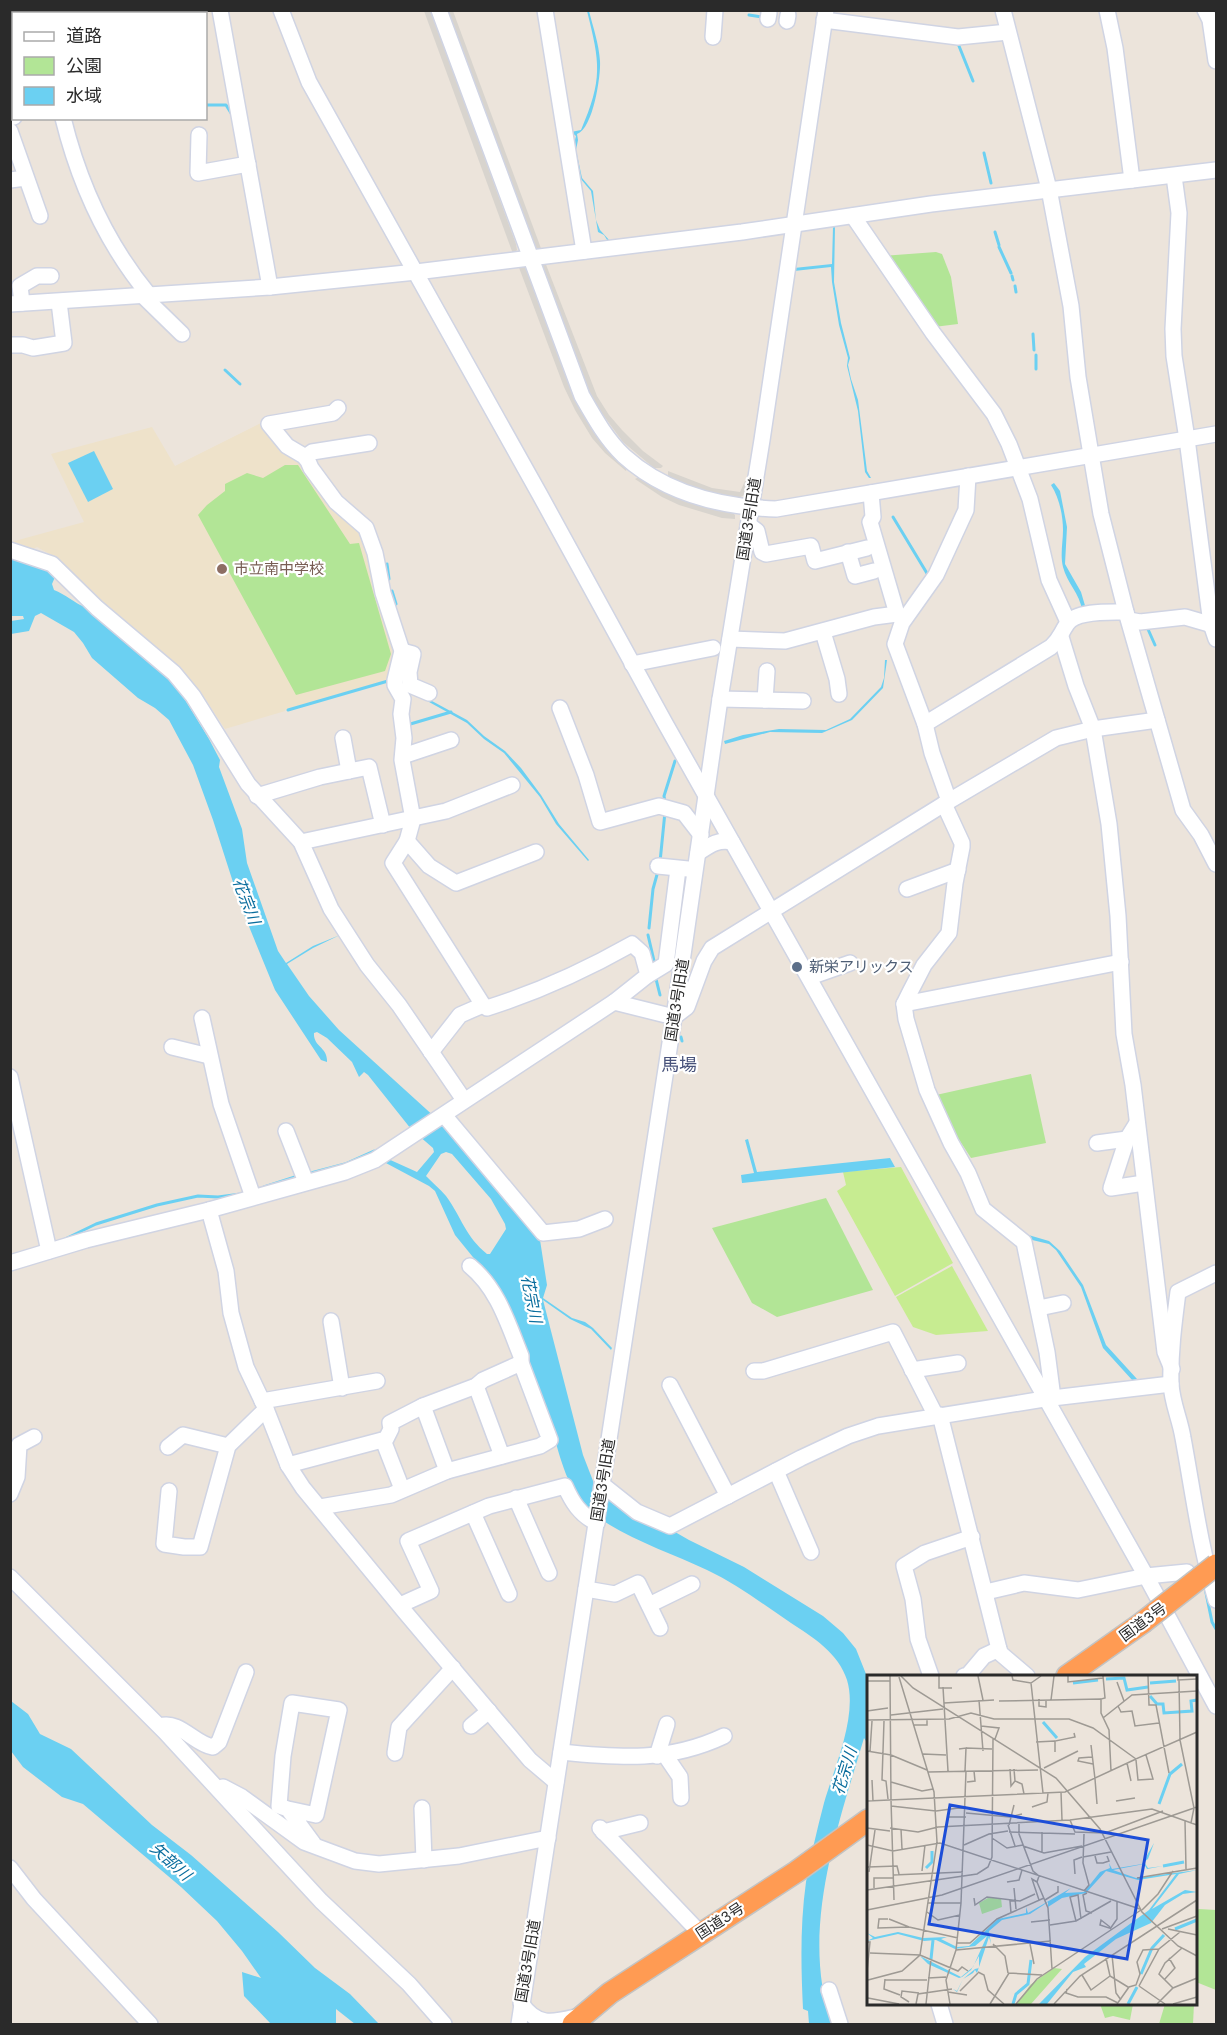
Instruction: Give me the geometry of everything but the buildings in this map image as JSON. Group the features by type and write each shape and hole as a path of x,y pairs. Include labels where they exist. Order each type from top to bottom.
{"highway":[{"name":"国道3号","path":"1070,1675 1142,1623 1216,1565"},
{"name":"国道3号","path":"579,2019 610,1993 796,1872 867,1821"}],"street":[{"path":"220,10 270,287"},
{"path":"281,10 309,82 706,796 1049,1398 1216,1706"},
{"path":"439,10 582,396 599,426 623,455 671,488 711,501 752,508 776,509 1216,434"},
{"path":"545,10 584,251"},
{"path":"713,37 715,10"},
{"path":"1003,10 1049,189 1071,306 1078,378 1101,514 1127,616 1183,810 1201,835 1216,864"},
{"path":"1107,10 1115,48 1132,180"},
{"path":"1205,10 1210,20 1216,61"},
{"path":"825,15 958,38 1008,33"},
{"name":"国道3号旧道","path":"519,2025 674,1017 720,699 752,508 825,15"},
{"path":"64,120 87,192 120,258 146,295 182,334"},
{"path":"10,131 40,216"},
{"path":"199,135 198,173 248,164"},
{"path":"51,276 37,276 20,286 16,304 270,287 416,272 530,259 1049,189 1216,170"},
{"path":"1174,176 1179,213 1173,329 1174,356 1215,630"},
{"path":"10,180 26,177"},
{"path":"853,216 933,333 994,414 1019,468 1030,500 1049,580 1068,622"},
{"path":"10,345 33,348 64,343 59,302"},
{"path":"338,408 333,412 269,424 287,446 305,457 336,502 366,528 375,553 388,612 402,651 395,685 403,699 400,714 404,738 403,756 413,819 407,841 393,863 487,1008 520,998 603,961 632,944 642,953 648,975"},
{"path":"305,457 312,452 369,443"},
{"path":"968,476 966,510 936,575 901,617 895,644 925,724 947,803 962,843 949,933 924,964 904,1004 912,1042 927,1090 941,1123 969,1173 983,1209 1024,1242 1052,1379 1049,1398"},
{"path":"871,493 873,517 870,522 901,617"},
{"path":"749,525 757,531 762,552 766,554 811,546 815,561 867,548"},
{"path":"10,549 52,564 97,608 174,673 193,696 257,796 301,842 331,909 367,965 399,1005 464,1100"},
{"path":"848,552 855,576 874,571"},
{"path":"925,724 1051,647 1061,637 1068,622 1088,613 1127,616 1140,622 1185,617 1215,630"},
{"path":"730,639 785,641 873,617 901,617"},
{"path":"823,632 837,679 839,694"},
{"path":"1061,637 1076,686 1093,729 1108,824 1118,916 1124,1034 1133,1085 1165,1352 1172,1377"},
{"path":"632,664 713,648"},
{"path":"402,651 412,654 408,672 410,685 429,693"},
{"path":"765,700 767,671"},
{"path":"720,699 803,701"},
{"path":"560,708 586,775 600,822 659,806 684,813 701,835"},
{"path":"614,1002 674,1017 687,1006 704,961 712,948 947,803 1056,738 1093,729 1156,720"},
{"path":"343,738 349,771"},
{"path":"403,756 451,740"},
{"path":"257,796 320,777 369,767 382,825"},
{"path":"301,842 446,811 512,785"},
{"path":"698,853 713,842 723,840 732,842"},
{"path":"407,841 429,866 456,883 460,874 536,852"},
{"path":"658,866 696,869"},
{"path":"10,1263 86,1240 209,1210 345,1172 375,1160 614,1002 666,964 678,869"},
{"path":"907,888 958,870"},
{"path":"904,1004 1120,962"},
{"path":"810,977 850,963"},
{"path":"431,1052 460,1015 483,1005"},
{"path":"202,1018 220,1104 254,1197"},
{"path":"172,1047 209,1056"},
{"path":"10,1077 49,1251"},
{"path":"443,1115 543,1233 579,1229 605,1219"},
{"path":"1137,1123 1127,1139 1111,1188 1144,1183"},
{"path":"286,1131 306,1182"},
{"path":"1097,1143 1127,1139"},
{"path":"209,1210 226,1271 231,1313 246,1367 288,1465 303,1488 530,1760 556,1782"},
{"path":"320,1507 391,1496 402,1489 447,1471 540,1446 549,1440 521,1364 521,1356 495,1294 470,1266"},
{"path":"1216,1273 1178,1292 1172,1343 1175,1410 1182,1432 1197,1520 1216,1600"},
{"path":"1039,1308 1063,1303"},
{"path":"331,1321 342,1388"},
{"path":"754,1371 763,1371 893,1332 912,1371 938,1415 972,1537 1000,1653 1025,1675"},
{"path":"912,1371 958,1363"},
{"path":"288,1465 386,1439 391,1429 390,1423 423,1406 476,1386 483,1380 521,1364"},
{"path":"602,1486 637,1512 670,1526 848,1436 878,1426 1172,1377"},
{"path":"169,1491 164,1544 198,1552 228,1446 264,1405 377,1381"},
{"path":"670,1385 728,1496"},
{"path":"476,1386 502,1456"},
{"path":"423,1406 447,1471"},
{"path":"168,1447 183,1435 228,1446"},
{"path":"10,1494 17,1477 20,1445 34,1437"},
{"path":"383,1440 402,1489"},
{"path":"776,1471 812,1552"},
{"path":"400,1605 430,1591 408,1541 473,1513 516,1498 565,1486 572,1501 586,1518 597,1522"},
{"path":"516,1498 549,1573"},
{"path":"473,1513 509,1594"},
{"path":"930,1675 918,1639 904,1566 926,1553 972,1537"},
{"path":"986,1592 1024,1583 1078,1590 1146,1576 1187,1572"},
{"path":"10,1578 159,1726 321,1901 409,1984 444,2025"},
{"path":"586,1589 615,1594 638,1583 660,1628"},
{"path":"649,1605 692,1584"},
{"path":"968,1675 984,1656 999,1649"},
{"path":"395,1753 404,1733 399,1727 453,1668"},
{"path":"159,1726 173,1725 205,1746 213,1747 219,1742 246,1672"},
{"path":"288,1809 316,1815 339,1710 292,1703 283,1756 279,1806 288,1809 315,1845"},
{"path":"471,1726 489,1711"},
{"path":"661,1755 667,1724"},
{"path":"561,1752 611,1757 661,1755 724,1736"},
{"path":"661,1755 680,1777 681,1798"},
{"path":"213,1782 242,1797 304,1842 355,1861 380,1864 459,1856 548,1838"},
{"path":"422,1808 424,1860"},
{"path":"640,1823 602,1830 700,1934"},
{"path":"13,1874 150,2025"},
{"path":"829,1990 840,2025"},
{"path":"521,2003 528,2014 544,2022 579,2019"},
{"path":"939,2005 945,2025"}],"shaded area":[{"path":"424,11 431,11 516,244 517,250 513,254"},
{"path":"447,11 453,11 542,251 537,252"},
{"path":"545,262 597,396 622,430 643,451 663,466 661,468 654,468 623,442 595,404 586,386 541,266"},
{"path":"518,265 524,265 579,407 600,438 627,466 626,471 592,438 575,410 564,387"},
{"name":"市立南中学校","path":"263,422 304,461 364,534 395,649 392,679 225,729 206,700 181,669 101,601 57,558 37,547 30,550 11,545 11,542 84,522 51,454 152,427 175,466"},
{"path":"751,468 746,494 737,499 704,493 668,477 668,471 712,488 740,492"},
{"path":"639,477 683,499 732,512 735,519 722,518 679,505 635,479"}],"green space":[{"path":"936,252 942,254 951,277 958,324 934,327 882,256"},
{"path":"285,465 298,465 350,544 359,543 391,654 385,671 296,695 198,515 225,491 225,484 247,473 263,478"},
{"path":"1031,1074 1046,1143 971,1158 956,1135 936,1095"},
{"path":"901,1167 953,1263 895,1296 837,1191 846,1185 843,1172"},
{"path":"826,1198 873,1290 777,1317 752,1303 712,1228"},
{"path":"952,1266 988,1331 936,1335 913,1327 896,1297"},
{"path":"1197,1910 1216,1910 1216,1990 1197,1982"},
{"path":"1100,2005 1133,2005 1130,2020 1113,2016 1105,2018"},
{"path":"1165,2005 1194,2005 1193,2024 1159,2024"}],"water":[{"path":"587,11 589,11 597,42 600,68 592,113 583,130 577,134 576,150 582,178 593,191 596,220 600,230 610,241 609,243 604,235 598,232 591,191 580,178 573,148 576,136 571,132 581,130 596,84 597,58"},
{"path":"833,227 835,227 834,282 850,358 848,365 858,400 867,471 871,478 865,472 858,411 839,325 831,267 794,271 794,268 832,264"},
{"path":"94,451 113,489 88,502 68,463"},
{"path":"1054,483 1060,491 1067,527 1065,564 1081,592 1086,609 1082,610 1063,567 1062,518 1051,485"},
{"name":"花宗川","path":"11,553 49,569 55,577 52,584 54,590 101,619 173,680 220,760 219,767 242,829 247,863 278,951 286,963 313,946 340,935 287,964 309,996 339,1030 448,1129 540,1240 547,1285 543,1298 572,1318 585,1322 612,1348 611,1350 591,1329 570,1319 543,1300 583,1455 595,1486 689,1540 744,1567 823,1616 843,1633 856,1649 867,1676 867,1742 864,1738 843,1807 826,1880 821,1916 819,1953 823,1989 832,2024 809,2024 808,2011 803,2009 801,1962 806,1882 824,1803 847,1726 850,1694 847,1680 838,1662 816,1640 740,1588 707,1570 644,1543 614,1527 580,1502 566,1474 554,1434 494,1283 455,1235 435,1191 384,1162 386,1158 417,1172 434,1152 433,1148 411,1129 368,1075 364,1072 359,1077 352,1062 327,1038 317,1032 314,1033 314,1038 327,1057 327,1062 321,1060 275,990 241,907 193,765 169,720 138,698 92,658 74,632 41,613 35,616 29,631 11,634 11,621 24,619 23,616 11,616","holes":["446,1152 452,1154 491,1199 506,1229 490,1254 487,1254 469,1234 446,1196 426,1176 441,1154"]},
{"path":"885,660 887,660 883,688 852,720 822,733 770,732 725,744 724,741 743,735 779,729 826,730 850,719 881,687"},
{"path":"408,688 467,720 505,751 521,768 559,824 589,860 556,824 540,797 504,753 467,723"},
{"path":"748,1139 757,1172 890,1158 895,1167 742,1183 741,1175 754,1173 745,1140"},
{"path":"1025,1234 1049,1241 1060,1251 1083,1285 1106,1345 1137,1379 1133,1381 1103,1348 1081,1287 1056,1250 1049,1244 1028,1239"},
{"name":"矢部川","path":"11,1701 28,1714 40,1734 71,1749 152,1825 191,1855 315,1968 350,1994 379,2024 355,2024 336,2009 336,2024 271,2024 244,1996 242,1972 261,1978 217,1921 181,1887 83,1804 62,1797 23,1767 11,1751"}],"waterway":[{"path":"749,15 762,17"},
{"path":"957,41 973,81"},
{"path":"207,105 226,105 231,113"},
{"path":"984,153 991,183"},
{"path":"995,232 999,245"},
{"path":"999,247 1011,273"},
{"path":"1012,276 1013,280"},
{"path":"1015,286 1016,292"},
{"path":"1033,334 1034,350"},
{"path":"1036,355 1036,369"},
{"path":"225,370 240,384"},
{"path":"893,517 928,575"},
{"path":"387,564 389,579"},
{"path":"392,591 396,604"},
{"path":"1147,627 1155,645"},
{"path":"288,710 388,681"},
{"path":"407,725 451,712"},
{"path":"665,802 664,796 675,761"},
{"path":"660,862 665,812"},
{"path":"649,928 653,889 658,871"},
{"path":"648,935 655,965"},
{"path":"656,979 660,995"},
{"path":"681,1037 682,1041"},
{"path":"307,1174 345,1164 374,1151"},
{"path":"264,1187 298,1176"},
{"path":"63,1240 96,1224 157,1205 198,1196 218,1197 241,1194"},
{"path":"1205,1588 1212,1622 1216,1629"}],"place":[{"name":"市立南中学校","path":"222,569"},
{"name":"新栄アリックス","path":"797,967"}],"district":[{"name":"馬場","path":"679,1065"}]}
